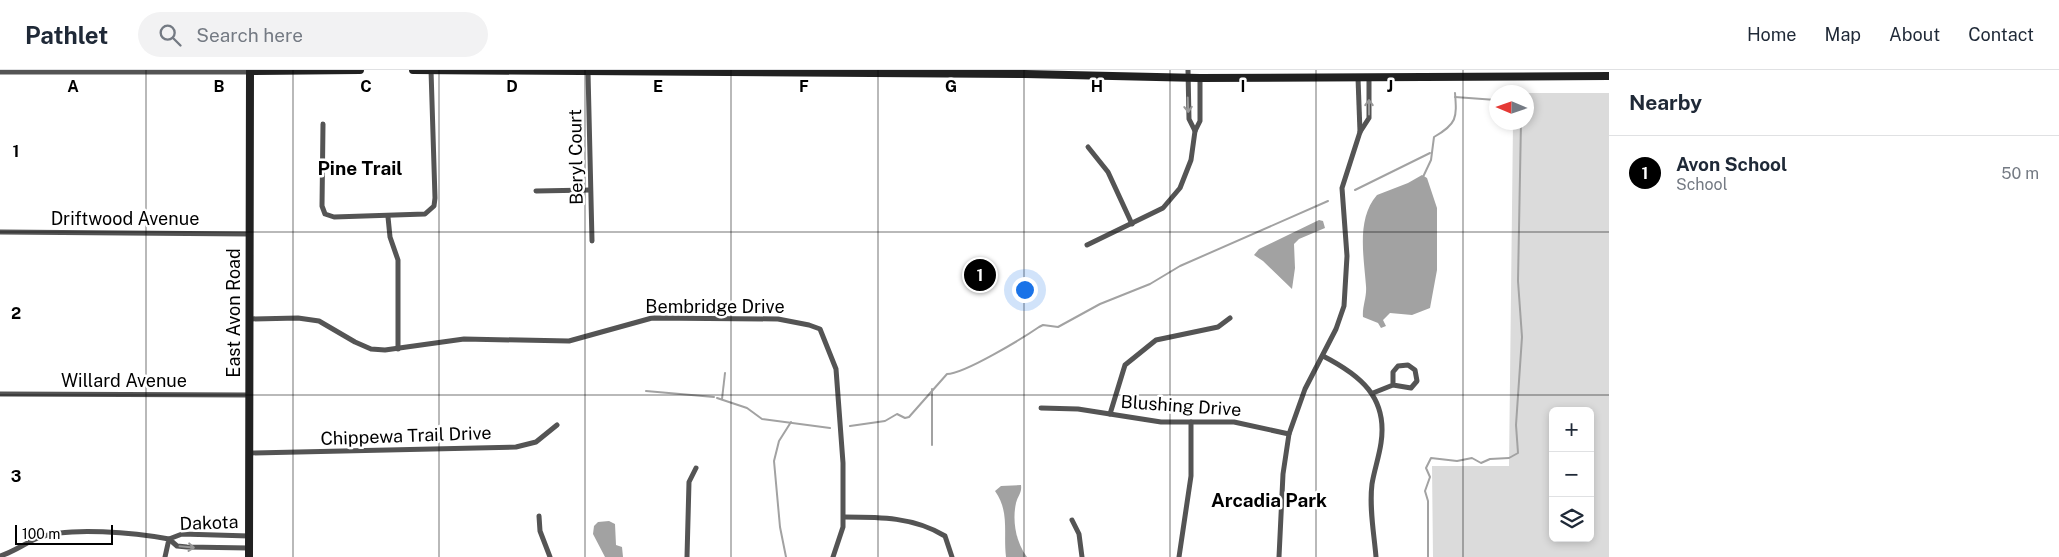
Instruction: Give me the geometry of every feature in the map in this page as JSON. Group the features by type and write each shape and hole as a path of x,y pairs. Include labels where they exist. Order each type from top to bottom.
{"main road":[{"path":"250,71 360,70"},
{"path":"413,70 1188,74 1200,78 1609,76"},
{"name":"East Avon Road","path":"249,557 250,71"}],"street":[{"path":"323,124 322,206 325,214 334,217 388,217 425,214 434,206 435,182 431,70"},
{"path":"0,71 250,71"},
{"name":"Beryl Court","path":"587,71 592,241"},
{"path":"1188,74 1189,119 1195,131"},
{"path":"1087,245 1166,206 1180,188 1191,160 1195,131 1200,122 1200,78"},
{"path":"1358,78 1360,132"},
{"path":"1279,557 1283,474 1289,434 1305,389 1336,330 1344,306 1347,285 1347,241 1342,188 1360,132 1369,118 1369,78"},
{"path":"1088,147 1108,172 1132,224"},
{"path":"536,191 590,190"},
{"path":"388,217 390,237 398,260 398,349"},
{"name":"Driftwood Avenue","path":"0,232 250,234"},
{"name":"Bembridge Drive","path":"249,319 298,318 319,321 371,349 398,349 464,339 570,341 652,318 778,319 809,325 820,330 836,369 844,463 844,517 841,539 833,557"},
{"path":"1110,414 1126,365 1156,340 1218,327 1230,318"},
{"path":"1322,356 1345,368 1373,393 1381,416 1382,433 1371,498 1376,557"},
{"path":"1373,393 1392,385 1410,388 1417,380 1415,370 1408,366 1398,366 1393,372 1392,385"},
{"name":"Willard Avenue","path":"0,394 249,395"},
{"name":"Blushing Drive","path":"1041,408 1110,414 1161,422 1234,422 1289,434"},
{"path":"1179,557 1191,476 1191,422"},
{"name":"Chippewa Trail Drive","path":"249,454 516,447 536,442 557,425"},
{"path":"687,557 689,482 696,468"},
{"path":"539,516 540,531 550,557"},
{"path":"844,517 894,518 936,530 945,536 952,557"},
{"path":"1072,520 1080,534 1082,557"},
{"name":"Dakota","path":"0,556 9,556 38,538 61,533 145,535 169,539 182,534 249,536"},
{"path":"165,557 169,539"},
{"name":"Dakota","path":"169,539 177,546 249,548"}],"shaded area":[{"path":"1534,93 1609,93 1609,557 1433,557 1432,466 1509,466 1513,130 1534,130"},
{"path":"1422,175 1427,178 1437,208 1437,270 1430,308 1412,315 1390,313 1383,320 1386,326 1381,328 1378,323 1363,317 1366,290 1363,239 1366,215 1377,195 1408,183"},
{"path":"1319,220 1323,221 1325,228 1299,239 1294,244 1295,268 1292,289 1263,261 1254,255 1259,249"},
{"path":"1021,485 1015,510 1015,524 1020,545 1027,557 1006,557 1003,507 995,491 1001,486"},
{"path":"609,521 615,524 616,545 622,547 623,557 605,557 593,534 594,526 598,522"}],"waterway":[{"path":"1423,177 1431,160 1434,137 1447,128 1454,119 1456,109 1455,93"},
{"path":"1455,97 1489,99"},
{"path":"1428,557 1428,501 1425,491 1430,477 1426,468 1431,458 1457,461 1472,458 1481,463 1490,459 1509,458 1518,453 1516,425 1522,337 1518,281 1521,130"},
{"path":"1355,190 1430,153"},
{"path":"850,426 885,421 897,414 905,418 909,417 947,374 979,362 1043,325 1058,327 1100,304 1150,284 1180,266 1328,201"},
{"path":"722,399 725,373"},
{"path":"932,389 932,445"},
{"path":"646,391 714,397"},
{"path":"717,398 747,408 762,419 830,428"},
{"path":"786,557 780,527 774,461 779,441 791,422"}],"place":[{"name":"Avon School","path":"980,275"}],"district":[{"name":"Pine Trail","path":"360,168"},
{"name":"Arcadia Park","path":"1269,500"}]}
